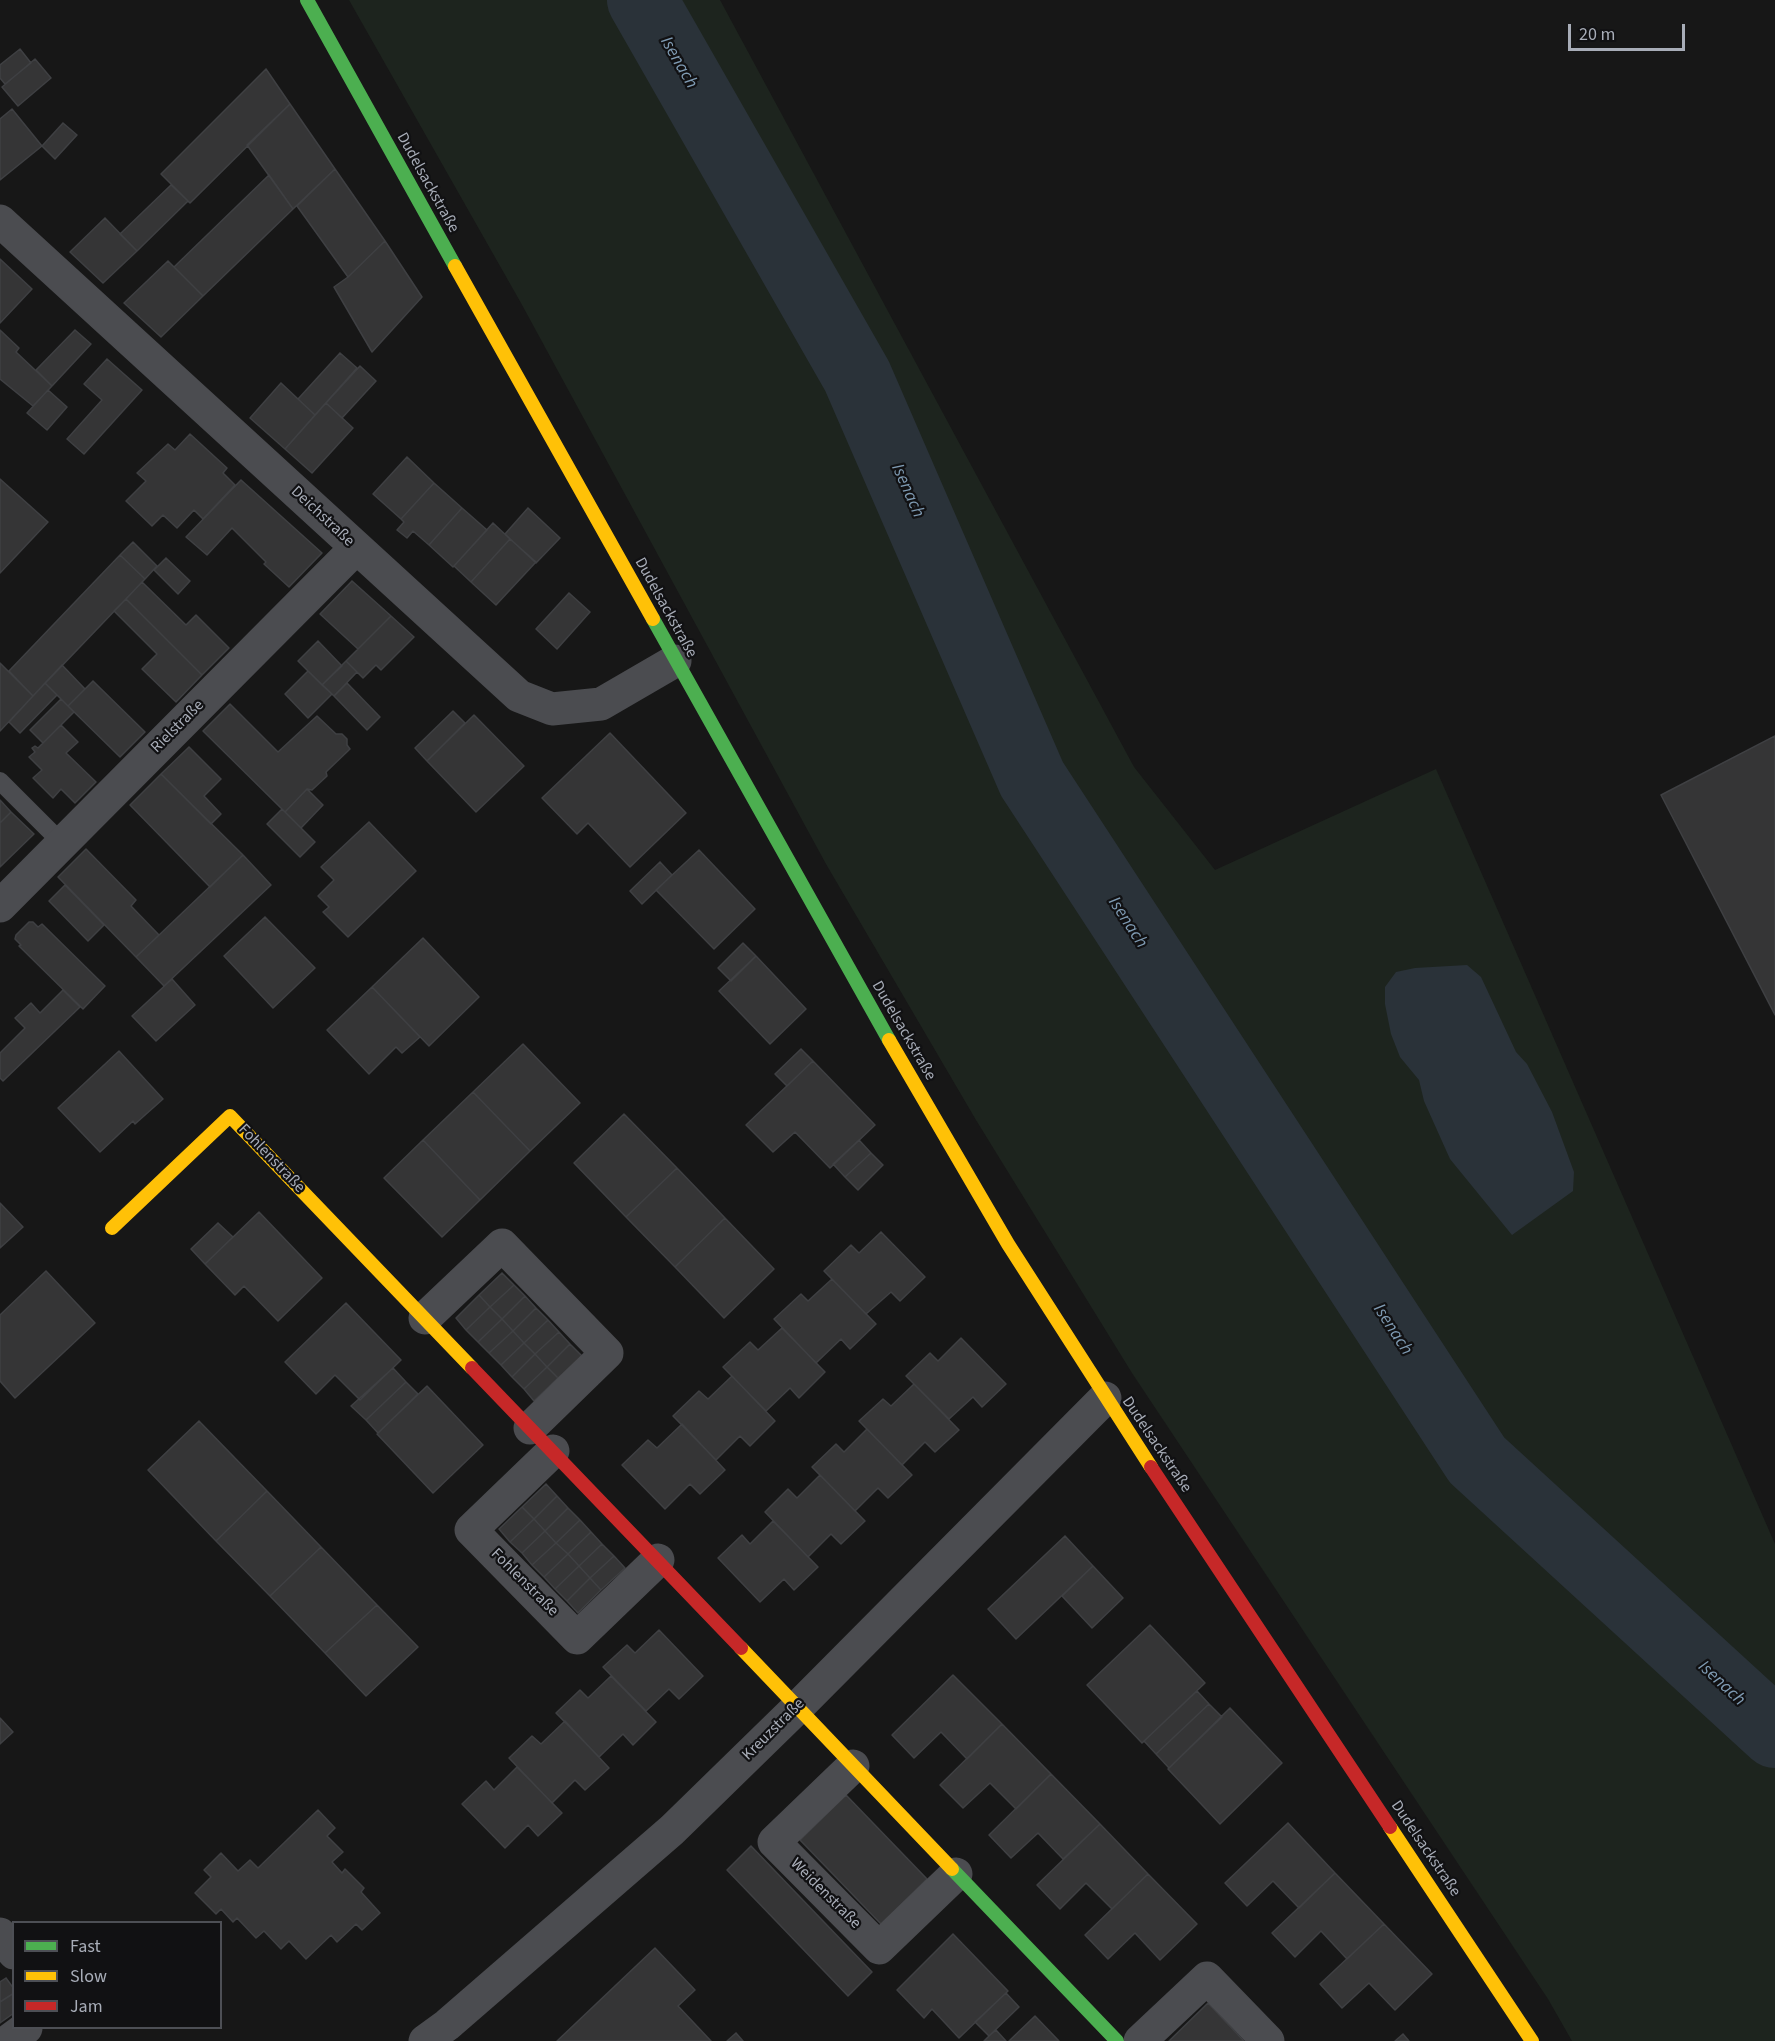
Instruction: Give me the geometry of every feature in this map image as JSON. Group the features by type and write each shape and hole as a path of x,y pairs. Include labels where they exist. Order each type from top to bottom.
{"street":[{"name":"Dudelsackstraße","path":"307,0 861,993 1008,1244 1105,1398 1532,2041"},
{"name":"Deichstraße","path":"0,220 519,696 552,709 601,704 675,661"},
{"name":"Rielstraße","path":"0,906 356,548"},
{"name":"Fohlenstraße","path":"112,1228 230,1116 658,1560 797,1708"},
{"name":"Fohlenstraße","path":"425,1318 502,1245 607,1353 471,1530 577,1638 658,1560"},
{"name":"Kreuzstraße","path":"425,2041 447,2025 672,1830 797,1708 1105,1398"},
{"path":"797,1708 1117,2041"},
{"name":"Weidenstraße","path":"853,1766 774,1842 879,1948 956,1874"},
{"path":"0,1934 12,1950"},
{"path":"1140,2041 1207,1978 1268,2041"},
{"path":"8,2041 25,2029"}],"lane":[{"path":"0,781 62,843"}],"shaded area":[{"path":"349,0 720,0 1134,767 1215,870 1436,769 1775,1544 1775,2041 1572,2041 1548,1999 1132,1373 976,1120 826,864 521,303"},
{"path":"1467,965 1481,977 1516,1052 1527,1064 1552,1112 1574,1172 1573,1191 1512,1235 1450,1159 1424,1101 1419,1080 1400,1057 1391,1034 1385,1004 1385,987 1396,972 1415,968"}],"building":[{"path":"20,49 31,63 5,84 0,78 0,65"},
{"path":"35,59 51,78 18,106 2,87"},
{"path":"266,69 290,104 190,203 161,174"},
{"path":"290,104 335,169 293,209 247,145"},
{"path":"12,109 42,146 0,180 0,119"},
{"path":"63,123 77,135 55,159 42,146"},
{"path":"335,169 385,241 348,277 297,206"},
{"path":"269,175 293,209 203,296 174,267"},
{"path":"171,185 188,201 137,251 120,234"},
{"path":"105,218 137,251 103,283 70,252"},
{"path":"385,241 422,297 372,352 334,287 348,277"},
{"path":"0,259 32,289 0,323"},
{"path":"168,261 203,296 161,337 124,303"},
{"path":"0,330 19,348 16,352 52,386 33,406 0,379"},
{"path":"75,330 91,344 52,386 36,370"},
{"path":"340,353 357,368 315,415 298,399"},
{"path":"107,359 142,390 84,454 67,439 102,400 84,384"},
{"path":"360,366 376,381 342,418 326,403"},
{"path":"281,383 315,415 285,449 250,418"},
{"path":"48,390 67,407 47,430 27,413"},
{"path":"326,403 353,428 312,473 285,449"},
{"path":"190,434 227,468 223,473 235,485 203,519 194,510 177,528 163,515 152,526 126,501 146,481 137,473 168,444 175,450"},
{"path":"407,457 434,483 401,519 373,494"},
{"path":"0,479 48,522 0,573"},
{"path":"241,480 322,553 289,587 264,564 266,562 232,528 207,555 186,537"},
{"path":"434,483 462,508 429,545 413,531 407,538 397,530 404,522 401,519"},
{"path":"462,508 487,530 453,567 429,545"},
{"path":"528,508 560,538 536,563 505,534"},
{"path":"493,523 510,539 471,582 454,566"},
{"path":"510,539 536,562 496,605 471,582"},
{"path":"133,542 157,566 145,579 120,555"},
{"path":"120,555 145,579 33,696 9,671"},
{"path":"166,558 190,581 178,594 154,570"},
{"path":"352,581 391,616 358,649 320,614"},
{"path":"142,582 186,625 196,615 229,648 202,675 126,599"},
{"path":"569,593 590,612 557,649 536,629"},
{"path":"126,599 202,675 176,702 142,669 157,654 114,611"},
{"path":"391,616 414,637 381,670 376,665 363,678 346,661"},
{"path":"318,641 342,666 322,685 298,661"},
{"path":"346,661 357,672 334,696 322,685"},
{"path":"0,663 33,696 0,731"},
{"path":"62,665 85,689 68,706 45,683"},
{"path":"308,671 332,694 308,718 285,694"},
{"path":"93,681 145,732 120,757 68,706"},
{"path":"45,683 57,695 20,733 9,722"},
{"path":"347,683 380,717 367,730 334,696"},
{"path":"61,699 74,712 43,743 30,730"},
{"path":"230,704 278,752 317,716 336,734 342,734 347,739 350,749 326,772 327,776 312,790 307,789 285,812 203,731"},
{"path":"453,711 465,723 427,761 415,748"},
{"path":"474,715 524,766 476,812 427,761"},
{"path":"61,725 78,742 66,753 96,782 75,803 61,789 53,798 33,778 42,770 29,757 35,752 32,748 35,746 38,748"},
{"path":"610,733 686,813 630,867 588,823 577,834 542,798"},
{"path":"1775,736 1775,1015 1661,795"},
{"path":"189,747 221,779 204,796 221,814 211,824 161,774"},
{"path":"161,774 243,855 210,887 130,805"},
{"path":"307,789 323,805 301,828 285,812"},
{"path":"0,800 11,812 0,823"},
{"path":"282,809 315,842 300,857 267,824"},
{"path":"11,812 34,834 0,867 0,823"},
{"path":"369,822 416,871 348,937 323,912 329,907 318,896 334,880 321,867"},
{"path":"86,849 136,900 131,906 159,935 136,957 58,877"},
{"path":"699,850 755,909 714,949 656,890"},
{"path":"243,855 271,885 164,986 136,957"},
{"path":"660,862 672,875 642,904 630,891"},
{"path":"65,885 104,925 88,941 49,901"},
{"path":"265,917 315,968 273,1008 224,956"},
{"path":"29,922 33,922 38,927 42,924 105,986 83,1009 19,946 21,945 15,939 16,935"},
{"path":"423,938 479,997 429,1046 372,987"},
{"path":"743,943 756,956 731,981 718,968"},
{"path":"756,956 806,1009 770,1044 719,991"},
{"path":"172,979 195,1005 156,1041 132,1016"},
{"path":"372,987 420,1037 402,1053 396,1047 369,1074 327,1030"},
{"path":"63,990 80,1007 3,1081 0,1078 0,1053 25,1028 15,1018 31,1003 40,1013"},
{"path":"523,1044 580,1103 530,1151 473,1092"},
{"path":"801,1049 813,1061 787,1086 775,1074"},
{"path":"119,1051 163,1099 135,1124 133,1121 100,1152 58,1108"},
{"path":"813,1061 875,1125 830,1168 795,1132 773,1152 746,1125"},
{"path":"473,1092 530,1151 480,1200 423,1140"},
{"path":"624,1114 677,1168 626,1217 574,1163"},
{"path":"423,1140 480,1200 442,1237 384,1178"},
{"path":"859,1140 871,1153 845,1177 833,1164"},
{"path":"871,1153 883,1165 858,1190 845,1177"},
{"path":"677,1168 725,1218 675,1267 626,1217"},
{"path":"0,1203 23,1227 0,1248"},
{"path":"259,1212 322,1278 278,1321 244,1286 235,1295 205,1264"},
{"path":"725,1218 774,1269 724,1318 675,1267"},
{"path":"218,1223 233,1237 205,1264 191,1249"},
{"path":"881,1232 925,1277 900,1301 891,1292 866,1314 824,1271 851,1245 859,1253"},
{"path":"46,1271 95,1323 15,1398 0,1381 0,1315"},
{"path":"502,1273 514,1285 490,1307 479,1295"},
{"path":"832,1279 876,1324 850,1349 841,1339 816,1363 774,1319 801,1294 808,1301"},
{"path":"514,1285 525,1296 502,1319 490,1307"},
{"path":"479,1295 490,1307 466,1330 456,1318"},
{"path":"525,1296 536,1308 513,1331 502,1319"},
{"path":"346,1303 401,1360 360,1400 335,1375 316,1394 285,1362"},
{"path":"490,1307 502,1319 478,1342 466,1330"},
{"path":"536,1308 548,1320 524,1343 513,1331"},
{"path":"502,1319 513,1331 489,1353 478,1342"},
{"path":"548,1320 559,1332 535,1354 524,1343"},
{"path":"782,1328 825,1372 799,1398 790,1388 766,1411 723,1367 750,1342 758,1350"},
{"path":"513,1331 524,1343 501,1365 489,1353"},
{"path":"559,1332 570,1344 547,1367 535,1354"},
{"path":"961,1338 1006,1384 982,1407 973,1397 949,1419 906,1376 930,1353 938,1361"},
{"path":"524,1343 535,1354 512,1377 501,1365"},
{"path":"570,1344 582,1356 558,1378 547,1367"},
{"path":"535,1354 547,1367 524,1389 512,1377"},
{"path":"547,1367 558,1378 534,1401 524,1389"},
{"path":"393,1368 406,1382 366,1420 351,1406"},
{"path":"732,1376 775,1421 750,1446 740,1436 716,1460 673,1416 699,1391 708,1399"},
{"path":"406,1382 418,1394 378,1433 366,1420"},
{"path":"914,1384 959,1430 935,1452 925,1442 902,1465 859,1421 883,1399 891,1406"},
{"path":"427,1386 483,1445 433,1493 377,1434"},
{"path":"199,1421 267,1491 216,1541 148,1470"},
{"path":"682,1424 725,1470 700,1494 690,1484 665,1509 622,1465 648,1440 657,1448"},
{"path":"867,1429 912,1475 888,1498 878,1488 855,1511 812,1467 836,1444 844,1452"},
{"path":"820,1475 865,1521 841,1544 831,1534 808,1557 765,1512 788,1489 797,1498"},
{"path":"546,1484 557,1496 534,1519 522,1507"},
{"path":"267,1491 321,1547 270,1596 216,1541"},
{"path":"557,1496 568,1508 545,1531 534,1519"},
{"path":"522,1507 534,1519 510,1542 499,1529"},
{"path":"568,1508 580,1520 556,1543 545,1531"},
{"path":"534,1519 545,1531 522,1553 510,1542"},
{"path":"580,1520 591,1532 568,1554 556,1543"},
{"path":"773,1521 818,1567 794,1590 784,1579 760,1602 718,1558 742,1535 750,1544"},
{"path":"545,1531 556,1543 532,1565 522,1553"},
{"path":"591,1532 602,1544 579,1566 568,1554"},
{"path":"1065,1536 1093,1566 1016,1639 988,1609"},
{"path":"556,1543 568,1554 544,1577 532,1565"},
{"path":"602,1544 614,1556 590,1578 579,1566"},
{"path":"321,1547 377,1605 325,1653 270,1596"},
{"path":"568,1554 579,1566 555,1589 544,1577"},
{"path":"614,1556 625,1568 601,1590 590,1578"},
{"path":"579,1566 590,1578 567,1601 555,1589"},
{"path":"1093,1566 1123,1598 1092,1628 1062,1596"},
{"path":"590,1578 601,1590 578,1613 567,1601"},
{"path":"377,1605 418,1647 366,1696 325,1653"},
{"path":"1150,1625 1205,1683 1142,1743 1087,1685"},
{"path":"659,1630 703,1676 679,1699 669,1689 646,1711 603,1667 627,1645 635,1653"},
{"path":"953,1675 1002,1724 967,1759 941,1732 914,1758 892,1735"},
{"path":"611,1676 656,1722 633,1745 623,1734 599,1757 556,1713 580,1690 588,1698"},
{"path":"1197,1691 1209,1704 1156,1754 1144,1741"},
{"path":"1209,1704 1222,1717 1169,1768 1156,1754"},
{"path":"1230,1708 1282,1763 1220,1824 1168,1769"},
{"path":"0,1718 13,1732 0,1744"},
{"path":"565,1721 609,1768 585,1790 575,1780 552,1803 509,1758 532,1736 541,1744"},
{"path":"1002,1724 1051,1774 1016,1809 990,1783 963,1808 940,1785"},
{"path":"517,1767 562,1813 538,1836 528,1825 505,1848 462,1804 486,1781 494,1790"},
{"path":"1051,1774 1100,1824 1063,1859 1038,1833 1011,1858 989,1835"},
{"path":"846,1795 927,1879 881,1924 800,1840"},
{"path":"318,1810 335,1828 327,1836 343,1852 332,1862 342,1873 345,1869 364,1888 361,1892 380,1913 362,1930 356,1924 337,1942 331,1935 306,1959 289,1941 281,1949 264,1931 256,1938 237,1918 233,1922 221,1909 216,1914 195,1893 211,1877 204,1870 221,1853 238,1871 250,1860 258,1868"},
{"path":"1288,1823 1335,1873 1299,1908 1273,1881 1247,1906 1225,1883"},
{"path":"1100,1824 1148,1874 1112,1909 1086,1883 1060,1909 1037,1885"},
{"path":"751,1846 872,1972 848,1996 727,1870"},
{"path":"1335,1873 1384,1924 1347,1959 1321,1931 1295,1957 1272,1933"},
{"path":"1148,1874 1197,1924 1160,1960 1135,1933 1108,1959 1085,1935"},
{"path":"1384,1924 1432,1974 1395,2010 1369,1983 1342,2008 1320,1984"},
{"path":"953,1934 1008,1991 959,2038 932,2009 924,2018 897,1990"},
{"path":"655,1948 695,1990 678,2006 711,2041 557,2041"},
{"path":"6,1978 12,1986 12,1994 0,2002 0,1982"},
{"path":"1006,1993 1019,2007 989,2036 975,2022"},
{"path":"12,1994 12,2014 0,2023 0,2002"},
{"path":"1208,2003 1244,2041 1169,2041"},
{"path":"1035,2016 1059,2041 1009,2041"},
{"path":"996,2030 1006,2041 984,2041 989,2036"},
{"path":"736,2033 743,2041 727,2041"},
{"path":"1403,2034 1409,2041 1395,2041"}],"waterway":[{"name":"Isenach","path":"642,0 857,376 1032,779 1477,1460 1775,1733"}],"traffic: fast":[{"path":"307,0 455,266"},
{"path":"653,619 889,1040"},
{"path":"952,1869 1117,2041"}],"traffic: slow":[{"path":"455,266 653,619"},
{"path":"889,1040 1008,1244 1151,1467"},
{"path":"112,1228 230,1116 472,1368"},
{"path":"741,1648 952,1869"},
{"path":"1390,1827 1532,2041"}],"traffic: jam":[{"path":"472,1368 741,1648"},
{"path":"1151,1467 1390,1827"}]}
